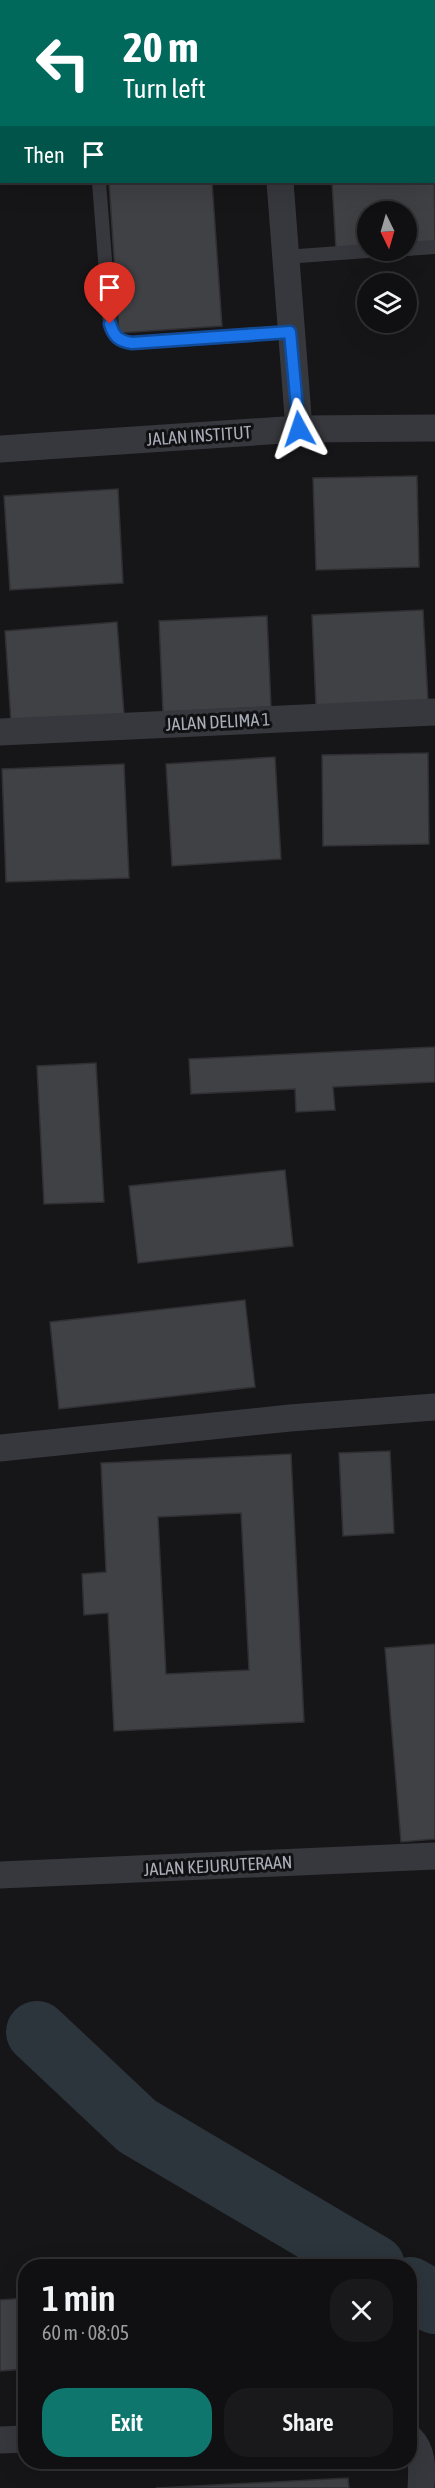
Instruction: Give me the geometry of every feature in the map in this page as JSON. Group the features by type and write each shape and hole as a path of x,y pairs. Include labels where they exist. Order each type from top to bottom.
{"street":[{"path":"280,183 299,429"},
{"name":"JALAN INSTITUT","path":"0,449 299,429 435,429"},
{"name":"JALAN DELIMA 1","path":"0,732 435,712"},
{"path":"0,1448 290,1418 435,1407"},
{"name":"JALAN KEJURUTERAAN","path":"0,1875 435,1856"},
{"path":"0,2440 18,2439"},
{"path":"417,2445 422,2464 421,2488"}],"lane":[{"path":"99,183 110,324 113,334 121,341 132,343 290,332"},
{"path":"417,248 435,247"},
{"path":"285,257 357,252"}],"building":[{"path":"109,183 212,183 222,326 119,333"},
{"path":"332,183 434,183 435,242 417,243 417,201 357,201 357,248 336,249"},
{"path":"417,476 419,567 316,570 313,478"},
{"path":"118,489 123,583 10,590 4,496"},
{"path":"423,610 428,701 316,706 312,615"},
{"path":"267,616 271,707 163,712 159,621"},
{"path":"117,622 124,714 11,722 5,631"},
{"path":"428,753 429,844 323,846 322,755"},
{"path":"275,757 281,859 172,866 166,764"},
{"path":"124,764 129,878 6,882 2,769"},
{"path":"435,1047 435,1082 333,1087 335,1110 296,1112 295,1089 191,1094 189,1059"},
{"path":"96,1063 104,1202 44,1204 37,1066"},
{"path":"285,1170 293,1246 138,1263 129,1186"},
{"path":"245,1300 255,1387 59,1409 50,1322"},
{"path":"390,1451 394,1533 343,1536 339,1453"},
{"path":"291,1454 304,1722 114,1731 108,1613 84,1615 82,1574 106,1572 101,1463","holes":["241,1513 249,1670 166,1674 158,1517"]},
{"path":"435,1644 435,1839 401,1842 385,1648"},
{"path":"18,2299 18,2370 0,2371 0,2300"},
{"path":"348,2478 349,2488 156,2488"}],"waterway":[{"path":"37,2032 137,2126 362,2259"},
{"path":"417,2292 435,2303"}],"route":[{"path":"110,324 113,334 121,341 132,343 290,332 299,429"}]}
